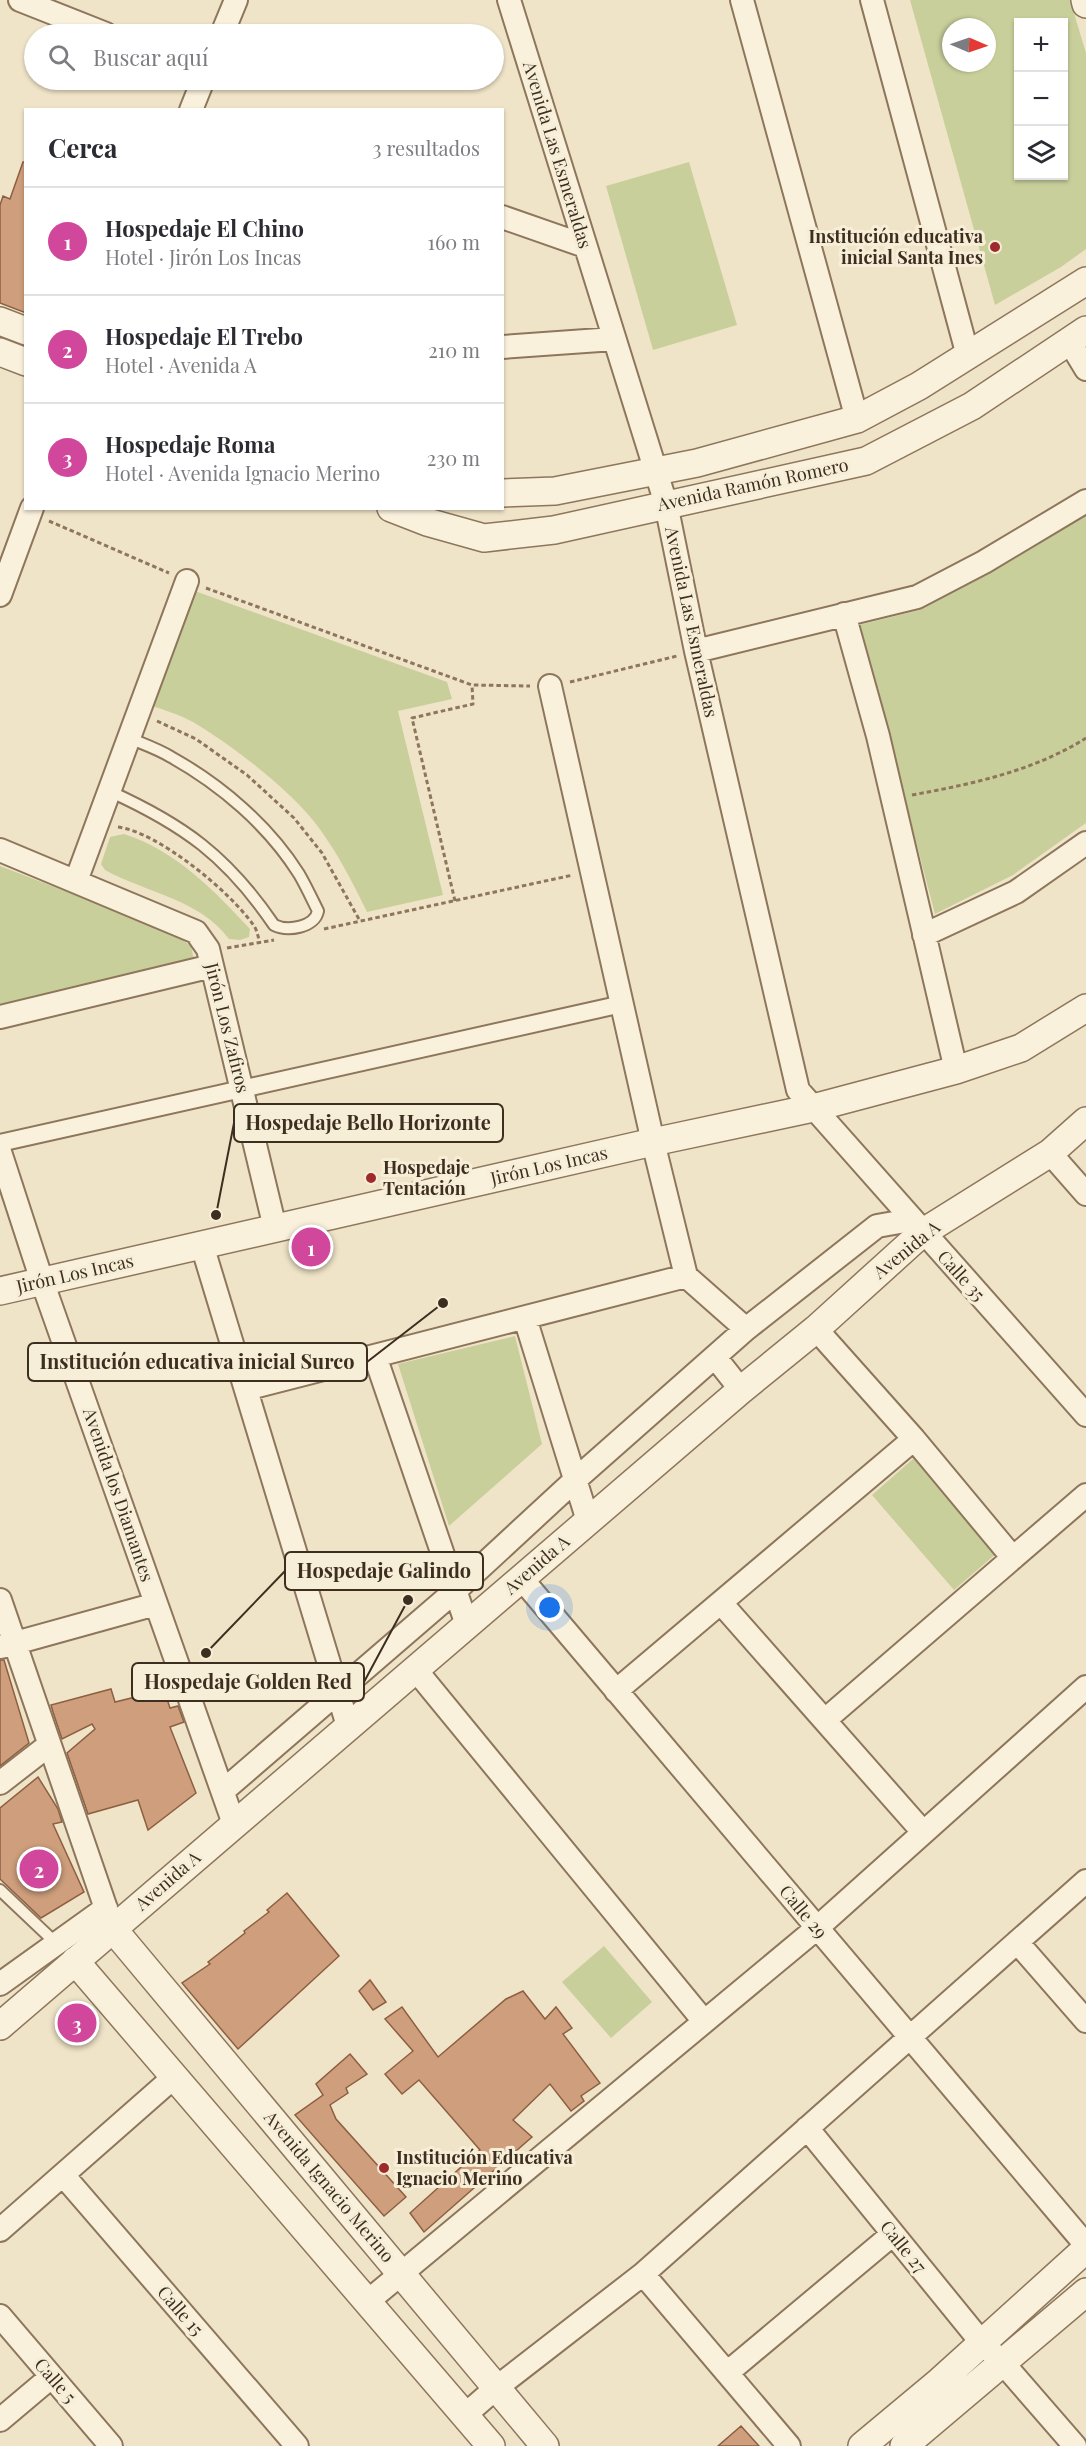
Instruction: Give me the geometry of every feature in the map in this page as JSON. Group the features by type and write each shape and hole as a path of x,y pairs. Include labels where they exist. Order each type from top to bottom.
{"street":[{"path":"20,0 80,24"},
{"path":"226,24 236,0"},
{"name":"Avenida Las Esmeraldas","path":"509,0 666,504 696,651 798,1090 813,1108"},
{"path":"742,0 857,419"},
{"path":"872,0 968,356"},
{"path":"186,90 192,108"},
{"path":"192,108 199,90"},
{"path":"504,218 585,246"},
{"name":"Avenida Ramón Romero","path":"504,494 555,491 697,463 857,419 919,386 1086,281"},
{"path":"0,321 24,330"},
{"path":"1078,335 1086,369"},
{"name":"Avenida Ramón Romero","path":"396,510 427,522 484,538 554,530 866,461 972,406 1078,335"},
{"path":"504,347 614,339"},
{"path":"0,352 24,361"},
{"path":"696,651 917,597 984,562 1086,501"},
{"path":"0,595 31,511"},
{"path":"76,881 187,581"},
{"path":"844,614 893,799 956,1070"},
{"path":"550,686 653,1142 686,1276 746,1329"},
{"path":"924,935 1016,892 1086,843"},
{"name":"Jirón Los Zafiros","path":"0,850 196,932 208,949 275,1228"},
{"path":"0,1017 212,966"},
{"path":"0,1143 622,1004"},
{"name":"Jirón Los Incas","path":"0,1291 45,1289 202,1245 653,1142 813,1108 956,1070 1022,1048 1086,1008"},
{"name":"Calle 35","path":"813,1108 1086,1415"},
{"name":"Avenida A","path":"0,2026 75,1961 109,1918 234,1824 741,1390 816,1329 917,1227 1050,1152 1086,1121"},
{"path":"0,1152 45,1289"},
{"path":"1050,1152 1086,1194"},
{"path":"223,1791 455,1591 574,1480 746,1329 877,1226 917,1227"},
{"path":"202,1245 348,1726"},
{"path":"246,1389 686,1276"},
{"name":"Avenida los Diamantes","path":"45,1289 234,1824"},
{"path":"525,1317 588,1521"},
{"path":"816,1329 914,1439 1013,1558"},
{"path":"375,1356 467,1625"},
{"path":"715,1357 741,1390"},
{"path":"616,1691 914,1439"},
{"path":"825,1720 1086,1495"},
{"name":"Calle 29","path":"521,1578 1086,2247"},
{"path":"7,1645 154,1597"},
{"path":"0,1600 7,1645 49,1745 109,1918 55,1942 0,1984"},
{"path":"721,1603 923,1833"},
{"path":"415,1669 703,2020"},
{"path":"367,2302 703,2020 817,1928 1086,1687"},
{"path":"0,1784 49,1745"},
{"path":"465,2415 496,2388 643,2274 1086,1881"},
{"name":"Avenida Ignacio Merino","path":"109,1918 545,2446"},
{"path":"1017,1942 1086,2021"},
{"path":"75,1961 491,2446"},
{"path":"0,2230 174,2077"},
{"name":"Calle 27","path":"807,2128 982,2343 1002,2362 1075,2446"},
{"name":"Calle 15","path":"63,2175 297,2446"},
{"path":"727,2373 893,2234"},
{"path":"862,2446 982,2343 1086,2247"},
{"path":"643,2274 789,2446"},
{"path":"904,2446 1086,2292"},
{"name":"Calle 5","path":"0,2316 111,2446"},
{"path":"0,2420 51,2377"}],"lane":[{"path":"109,791 181,828 211,850 239,878 274,925 282,929 290,928 313,922 317,918 318,911 299,874 275,841 248,813 233,799 171,757 129,738"},
{"path":"0,1890 75,1961"}],"path":[{"path":"31,511 187,581 472,684 550,686 696,651"},
{"path":"455,901 412,718 473,704 472,684"},
{"path":"139,713 196,739 247,775 294,818 322,853 360,921"},
{"path":"893,799 974,784 1060,752 1086,738"},
{"path":"110,827 120,827 151,839 182,858 225,893 255,927 260,943"},
{"path":"316,931 592,871"},
{"path":"227,948 283,938"}],"green space":[{"path":"910,0 1070,0 1086,53 1086,249 1061,267 995,305"},
{"path":"689,162 737,325 653,350 606,186"},
{"path":"1086,515 1086,823 1013,875 935,914 859,625 920,610"},
{"path":"192,590 447,682 452,699 398,711 443,895 367,912 326,838 293,799 243,756 209,732 188,719 150,705"},
{"path":"124,834 160,850 193,873 250,929 249,937 240,940 229,939 217,925 188,906 105,870 101,864 110,837"},
{"path":"0,866 171,932 191,946 194,960 0,1007"},
{"path":"515,1336 542,1444 449,1526 398,1364"},
{"path":"914,1458 997,1553 954,1590 872,1495"},
{"path":"604,1946 652,2002 611,2038 562,1982"}],"building":[{"path":"24,162 24,312 0,303 0,205 3,196 10,199"},
{"path":"0,1660 4,1660 29,1743 0,1766"},
{"path":"111,1689 115,1702 164,1690 170,1708 178,1706 184,1722 170,1727 196,1793 148,1830 138,1800 88,1814 67,1753 95,1729 92,1724 62,1739 51,1705"},
{"path":"38,1777 58,1809 62,1822 53,1824 84,1892 41,1918 0,1879 0,1808"},
{"path":"287,1893 339,1956 238,2049 182,1983 210,1964 208,1962 245,1933 244,1931 269,1912 267,1910"},
{"path":"370,1980 386,2002 373,2010 359,1991"},
{"path":"523,1991 545,2019 556,2007 572,2028 563,2034 600,2083 581,2096 584,2101 571,2111 550,2084 513,2120 532,2137 424,2232 410,2213 480,2150 419,2080 402,2094 385,2074 413,2051 385,2019 402,2007 438,2057 506,1999"},
{"path":"350,2054 367,2074 346,2088 348,2093 330,2105 336,2119 406,2197 384,2216 295,2115 323,2095 316,2084"},
{"path":"741,2426 759,2446 718,2446"}],"place":[{"name":"Institución educativa inicial Santa Ines","path":"995,247"},
{"name":"Hospedaje Tentación","path":"371,1178"},
{"name":"Hospedaje Bello Horizonte","path":"216,1215"},
{"name":"Hospedaje El Chino","path":"311,1247"},
{"name":"Institución educativa inicial Surco","path":"443,1303"},
{"name":"Hospedaje Golden Red","path":"408,1600"},
{"name":"Hospedaje Galindo","path":"206,1653"},
{"name":"Hospedaje El Trebo","path":"39,1869"},
{"name":"Hospedaje Roma","path":"77,2023"},
{"name":"Institución Educativa Ignacio Merino","path":"384,2168"}]}
